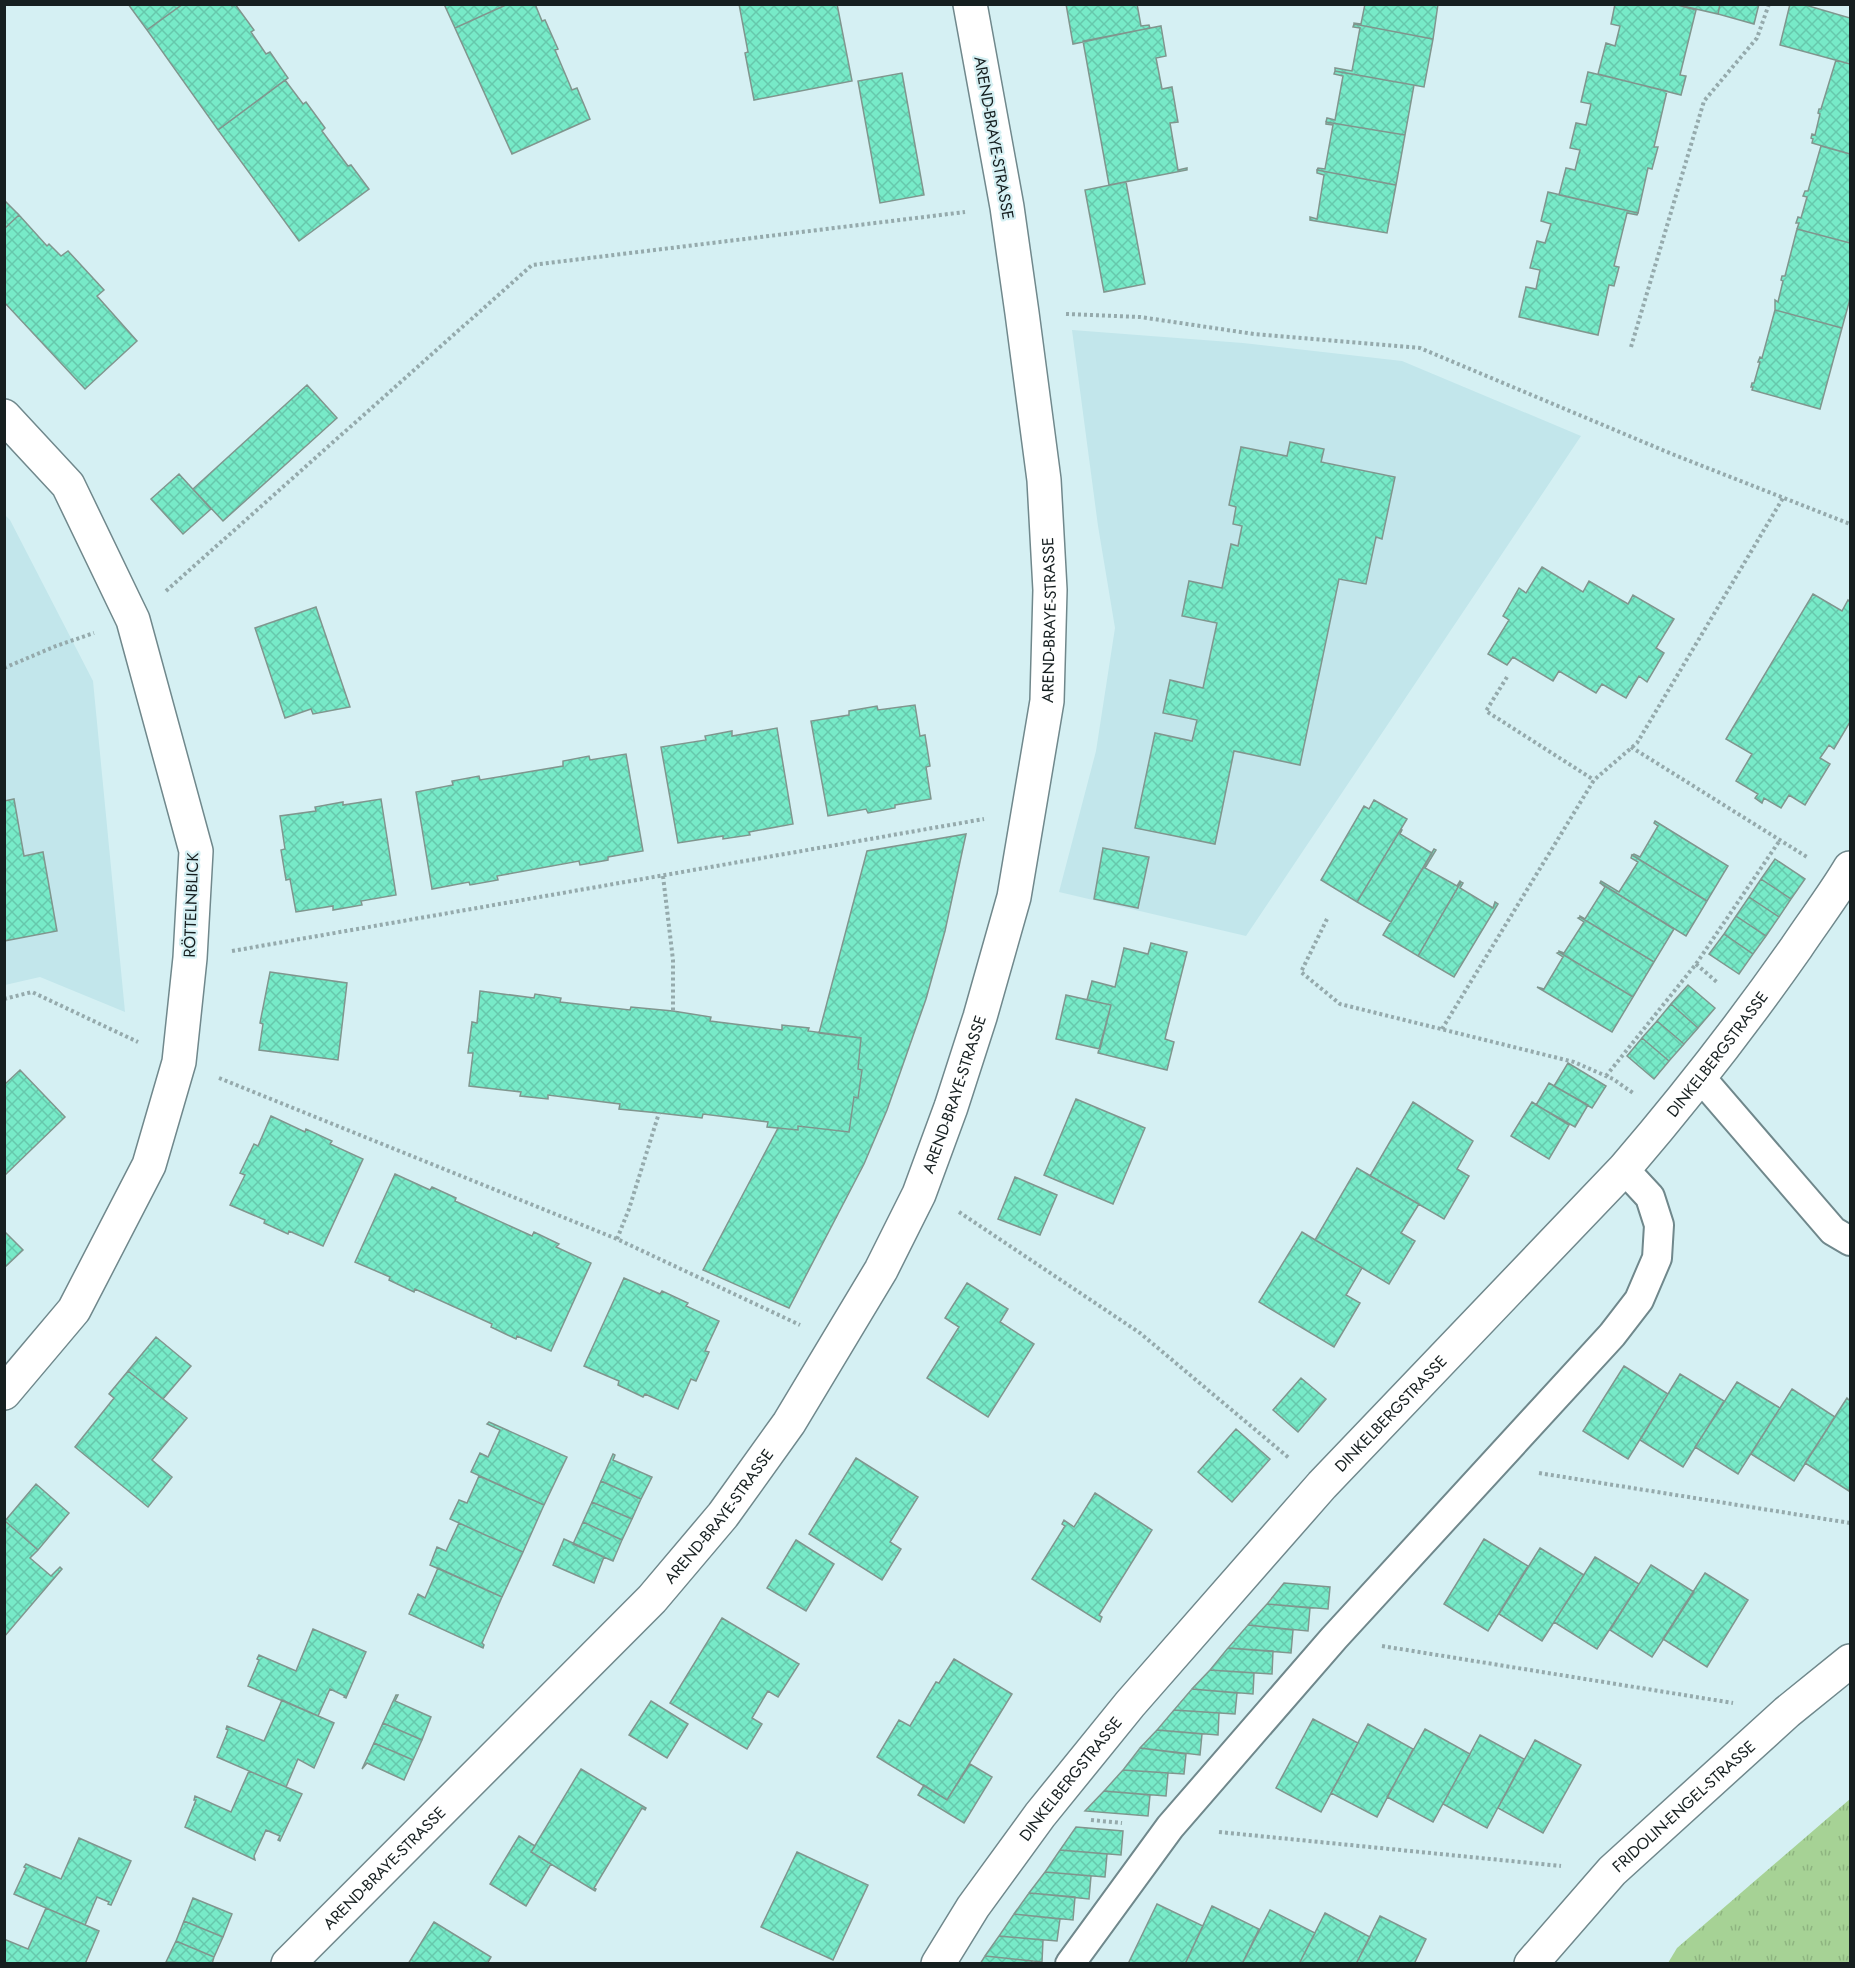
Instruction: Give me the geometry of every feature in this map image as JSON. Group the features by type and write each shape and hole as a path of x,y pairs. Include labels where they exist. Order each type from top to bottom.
{"street":[{"name":"AREND-BRAYE-STRASSE","path":"288,1964 652,1599 723,1515 789,1423 881,1270 919,1194 951,1107 980,1017 1014,897 1047,701 1050,590 1044,480 1022,313 1007,207 970,4"},
{"name":"RÖTTELNBLICK","path":"4,416 68,485 134,620 196,851 190,958 179,1062 149,1164 74,1310 4,1393"},
{"name":"DINKELBERGSTRASSE","path":"938,1964 973,1907 1040,1815 1130,1704 1322,1485 1624,1169 1701,1078 1847,874"},
{"name":"FRIDOLIN-ENGEL-STRASSE","path":"1531,1964 1612,1871 1787,1712 1851,1661"}],"lane":[{"path":"1701,1078 1833,1231 1851,1240"},
{"path":"1070,1964 1170,1827 1334,1638 1612,1335 1640,1300 1657,1258 1659,1225 1650,1197 1624,1169"}],"path":[{"path":"1631,347 1704,101 1757,38 1768,4"},
{"path":"134,620 532,265 1007,207"},
{"path":"1022,313 1140,317 1254,334 1420,348 1662,450 1851,524"},
{"path":"1442,1029 1594,780 1637,742 1783,498"},
{"path":"4,669 56,646"},
{"path":"1507,677 1486,711 1594,780"},
{"path":"1630,747 1780,840 1847,874"},
{"path":"190,958 1029,812"},
{"path":"1606,1076 1696,964 1780,840"},
{"path":"663,876 673,960 673,1011"},
{"path":"1327,919 1301,972 1340,1004 1574,1062 1613,1079 1668,1118"},
{"path":"4,999 32,992 179,1062 617,1239 838,1344"},
{"path":"617,1239 629,1209 659,1113"},
{"path":"919,1194 961,1213 1140,1333 1322,1485"},
{"path":"1491,1465 1851,1523"},
{"path":"1334,1638 1787,1712"},
{"path":"1040,1815 1612,1871"}],"shaded area":[{"path":"1072,330 1243,343 1402,361 1581,436 1246,936 1059,892 1096,751 1115,628 1098,526"},
{"path":"4,514 10,520 93,681 125,1012 40,977 5,985"}],"green space":[{"path":"1850,1799 1850,1963 1668,1963 1677,1948"}],"building":[{"path":"128,4 183,4 147,30"},
{"path":"183,4 231,4 232,6 235,4 254,30 251,32 266,54 270,52 288,78 218,130 147,30"},
{"path":"444,4 508,4 455,28"},
{"path":"508,4 535,4 558,49 555,50 572,90 577,88 590,119 512,154 455,28"},
{"path":"739,4 837,4 852,81 754,100"},
{"path":"1066,4 1137,4 1141,26 1149,25 1150,28 1073,44"},
{"path":"1365,4 1438,4 1433,39 1354,24 1361,24"},
{"path":"1615,4 1674,4 1696,10 1680,75 1686,76 1681,95 1598,74 1606,43 1615,46 1620,26 1611,24"},
{"path":"1674,4 1720,4 1718,14"},
{"path":"1720,4 1759,4 1754,24 1718,14"},
{"path":"1790,4 1802,4 1850,18 1850,64 1780,45"},
{"path":"1354,24 1433,39 1424,87 1335,71 1335,68 1352,71 1360,28 1353,27"},
{"path":"1161,26 1166,56 1156,58 1162,89 1172,87 1178,122 1170,123 1178,170 1187,168 1187,170 1109,185 1083,41"},
{"path":"1836,60 1850,64 1850,154 1812,143 1811,138 1812,134 1815,135 1819,109 1821,109"},
{"path":"1335,71 1414,85 1405,135 1326,122 1327,118 1335,120 1343,76 1334,74"},
{"path":"1588,72 1667,91 1654,147 1658,147 1652,169 1648,168 1638,213 1559,195 1566,168 1575,170 1580,150 1570,148 1576,123 1586,125 1591,104 1581,102"},
{"path":"902,73 924,195 880,203 858,81"},
{"path":"285,80 303,104 306,102 325,128 322,131 348,166 351,165 369,189 299,241 218,130"},
{"path":"1326,122 1405,135 1396,185 1317,170 1318,168 1325,169 1333,125 1326,124"},
{"path":"1821,146 1850,154 1850,243 1797,229 1799,223 1796,223 1798,217 1801,218 1807,197 1803,196 1805,191 1808,191"},
{"path":"1317,170 1396,185 1387,233 1310,220 1310,217 1317,219 1324,175 1317,173"},
{"path":"1126,182 1145,284 1104,292 1085,190"},
{"path":"1548,192 1638,213 1637,215 1627,213 1614,266 1619,267 1614,286 1609,285 1598,335 1519,317 1526,287 1536,289 1540,270 1530,268 1537,241 1545,243 1551,224 1541,221"},
{"path":"4,200 19,215 4,229"},
{"path":"19,215 47,246 49,244 61,256 68,251 104,290 97,296 137,341 85,389 4,302 4,229"},
{"path":"1797,229 1850,243 1850,299 1842,328 1775,310 1775,300 1778,302 1782,276 1785,276"},
{"path":"1775,310 1842,328 1820,409 1752,390 1752,383 1754,383 1760,362 1758,362 1760,357 1762,358"},
{"path":"307,385 337,418 223,521 193,489"},
{"path":"1290,442 1324,449 1321,462 1395,477 1382,539 1376,537 1366,584 1339,579 1300,765 1234,751 1215,844 1135,828 1155,733 1192,741 1197,720 1163,713 1170,680 1203,688 1217,623 1182,616 1189,581 1222,588 1231,544 1238,546 1242,526 1233,524 1236,507 1229,505 1241,447 1287,456"},
{"path":"179,474 211,509 183,534 151,499"},
{"path":"1542,567 1583,592 1589,581 1628,604 1633,595 1674,619 1656,648 1664,653 1647,682 1639,676 1626,698 1602,684 1596,693 1559,671 1553,681 1513,657 1507,665 1488,654 1509,620 1503,616 1519,588 1526,593"},
{"path":"1813,594 1842,611 1848,600 1850,602 1850,722 1834,749 1829,745 1820,758 1830,764 1805,805 1789,795 1781,808 1764,798 1762,803 1755,798 1758,794 1736,781 1752,754 1726,739"},
{"path":"316,607 350,707 313,714 311,709 285,718 255,628"},
{"path":"915,705 920,736 925,735 930,766 926,767 931,799 895,805 895,808 868,813 866,809 828,816 811,721 849,715 849,711 877,706 878,710"},
{"path":"777,728 793,824 749,832 750,835 723,839 723,836 678,843 661,747 706,740 705,736 732,731 732,736"},
{"path":"626,754 643,851 580,865 579,861 497,876 498,880 470,885 469,882 432,889 416,792 453,785 452,781 479,776 480,780 563,766 563,761 589,756 590,760"},
{"path":"14,799 24,856 43,852 57,931 4,941 4,801"},
{"path":"381,799 396,895 361,901 362,905 333,910 333,906 296,912 290,879 286,880 281,850 285,849 280,816 316,811 315,807 343,802 343,805"},
{"path":"1374,800 1407,819 1357,902 1321,880 1364,806 1369,809"},
{"path":"1655,821 1728,866 1707,901 1632,855 1640,857 1658,826 1654,823"},
{"path":"1401,829 1400,834 1432,853 1391,922 1357,902"},
{"path":"966,834 945,931 926,999 887,1110 864,1164 789,1308 703,1270 778,1128 798,1130 798,1126 849,1132 854,1097 858,1098 862,1070 858,1069 861,1038 819,1033 867,851"},
{"path":"1103,848 1149,857 1138,908 1094,899"},
{"path":"1434,849 1436,850 1425,868 1457,886 1461,882 1418,956 1383,935"},
{"path":"1632,855 1707,901 1686,936 1600,883 1601,881 1619,892 1638,862 1631,858"},
{"path":"1775,859 1805,879 1791,899 1761,879"},
{"path":"1761,879 1791,899 1779,917 1749,897"},
{"path":"1461,882 1463,883 1460,888 1493,908 1495,902 1498,904 1454,977 1418,956"},
{"path":"1600,883 1674,929 1654,962 1580,917 1585,919 1605,887"},
{"path":"1749,897 1779,917 1766,936 1736,916"},
{"path":"1736,916 1766,936 1753,954 1724,934"},
{"path":"1580,917 1654,962 1633,997 1559,952 1564,953 1584,922 1578,918"},
{"path":"1724,934 1753,954 1739,974 1709,954"},
{"path":"1151,943 1187,952 1165,1039 1174,1042 1167,1070 1098,1053 1111,1005 1087,1000 1092,981 1115,987 1124,948 1148,954"},
{"path":"1559,952 1633,997 1612,1032 1537,987 1544,989 1563,957 1557,953"},
{"path":"270,972 347,983 338,1060 259,1050 263,1024 260,1023"},
{"path":"1688,985 1715,1008 1698,1028 1671,1004"},
{"path":"480,991 534,998 535,994 561,998 560,1002 630,1010 631,1007 673,1011 711,1017 710,1021 782,1030 782,1025 809,1028 808,1031 861,1038 858,1069 862,1070 858,1098 854,1097 849,1132 798,1126 798,1130 767,1127 768,1122 703,1114 702,1118 619,1109 620,1104 548,1095 548,1099 520,1096 521,1092 469,1086 473,1053 468,1053 472,1022 477,1023"},
{"path":"1066,995 1111,1005 1100,1049 1056,1039"},
{"path":"1671,1004 1698,1028 1684,1044 1657,1021"},
{"path":"1657,1021 1684,1044 1669,1061 1642,1038"},
{"path":"1642,1038 1669,1061 1654,1079 1627,1056"},
{"path":"1568,1063 1606,1086 1592,1108 1554,1086"},
{"path":"20,1070 65,1117 4,1176 4,1085"},
{"path":"1549,1083 1588,1105 1575,1127 1536,1105"},
{"path":"1076,1099 1145,1128 1113,1204 1044,1175"},
{"path":"1413,1102 1473,1141 1457,1169 1469,1176 1444,1219 1370,1176"},
{"path":"1532,1102 1569,1125 1549,1159 1511,1136"},
{"path":"271,1116 305,1132 306,1129 332,1141 330,1144 363,1159 323,1246 289,1231 288,1234 264,1223 265,1220 230,1205 245,1175 240,1173 254,1144 258,1146"},
{"path":"1357,1168 1419,1204 1401,1233 1415,1241 1389,1284 1315,1240"},
{"path":"395,1174 430,1190 432,1187 456,1198 455,1201 532,1236 534,1232 559,1244 556,1247 591,1263 551,1351 517,1336 516,1339 491,1327 492,1324 415,1289 414,1292 389,1280 390,1277 355,1262"},
{"path":"1015,1177 1057,1195 1040,1235 998,1219"},
{"path":"4,1231 23,1250 4,1268"},
{"path":"1302,1232 1362,1268 1346,1295 1360,1303 1334,1347 1259,1302"},
{"path":"624,1278 660,1294 662,1291 688,1303 686,1306 719,1321 705,1351 709,1352 696,1381 691,1379 678,1409 645,1394 643,1397 618,1385 619,1381 584,1366"},
{"path":"967,1283 1008,1309 1000,1322 1034,1344 988,1417 927,1378 959,1327 945,1318"},
{"path":"156,1337 191,1366 163,1399 128,1371"},
{"path":"1624,1366 1668,1394 1628,1459 1583,1431"},
{"path":"128,1371 187,1418 152,1460 172,1477 148,1507 75,1447 114,1398 109,1394"},
{"path":"1680,1374 1724,1401 1683,1467 1640,1440"},
{"path":"1301,1378 1326,1399 1298,1432 1273,1410"},
{"path":"1737,1382 1780,1408 1738,1474 1695,1447"},
{"path":"1792,1389 1835,1417 1794,1481 1751,1454"},
{"path":"1847,1398 1850,1401 1849,1491 1805,1463"},
{"path":"489,1422 567,1457 544,1505 471,1472 480,1453 488,1457 500,1430 487,1424"},
{"path":"1236,1429 1270,1459 1232,1502 1198,1472"},
{"path":"613,1454 615,1455 613,1460 652,1477 641,1499 601,1481"},
{"path":"856,1458 918,1497 890,1542 901,1549 882,1580 809,1534"},
{"path":"479,1476 544,1505 523,1552 450,1519 459,1500 467,1503"},
{"path":"601,1481 641,1499 632,1519 592,1502"},
{"path":"36,1484 69,1513 38,1550 5,1521"},
{"path":"1095,1493 1152,1530 1099,1615 1102,1617 1100,1622 1032,1579 1065,1526 1062,1524 1064,1520 1074,1527"},
{"path":"592,1502 632,1519 622,1540 583,1522"},
{"path":"5,1521 38,1550 30,1558 51,1576 60,1567 62,1569 4,1637"},
{"path":"583,1522 622,1540 613,1561 573,1544"},
{"path":"459,1523 523,1552 502,1597 430,1565 437,1547 446,1551"},
{"path":"564,1539 604,1557 594,1583 553,1565"},
{"path":"1484,1539 1528,1566 1488,1631 1444,1604"},
{"path":"796,1540 834,1564 806,1611 767,1588"},
{"path":"1540,1548 1584,1575 1542,1641 1499,1614"},
{"path":"1595,1557 1639,1584 1597,1649 1554,1622"},
{"path":"1651,1565 1694,1592 1652,1657 1610,1630"},
{"path":"438,1568 502,1597 482,1643 483,1648 409,1614 418,1594 425,1598"},
{"path":"1705,1573 1748,1600 1707,1667 1663,1639"},
{"path":"1284,1583 1330,1587 1328,1609 1267,1604"},
{"path":"1267,1604 1310,1608 1308,1631 1248,1625"},
{"path":"722,1618 799,1664 778,1697 768,1691 752,1718 762,1724 747,1749 670,1703"},
{"path":"1248,1625 1293,1630 1291,1653 1228,1648"},
{"path":"313,1629 366,1652 346,1698 330,1689 318,1716 248,1686 259,1655 296,1671"},
{"path":"1228,1648 1273,1651 1272,1674 1210,1670"},
{"path":"954,1659 1012,1694 947,1800 877,1757 899,1720 910,1726 936,1682 939,1683"},
{"path":"1210,1670 1254,1673 1253,1694 1192,1689"},
{"path":"1192,1689 1237,1693 1235,1714 1174,1710"},
{"path":"398,1695 395,1701 431,1717 422,1740 383,1723"},
{"path":"282,1700 334,1723 314,1768 298,1759 286,1787 217,1757 228,1730 227,1726 264,1741"},
{"path":"651,1701 688,1724 667,1758 629,1735"},
{"path":"1174,1710 1219,1713 1218,1735 1157,1730"},
{"path":"1313,1719 1358,1743 1321,1812 1276,1788"},
{"path":"383,1723 422,1740 413,1760 374,1743"},
{"path":"1368,1724 1413,1749 1377,1817 1331,1793"},
{"path":"1425,1729 1470,1754 1433,1822 1387,1797"},
{"path":"1157,1730 1202,1734 1200,1755 1140,1748"},
{"path":"1480,1735 1524,1759 1487,1828 1443,1804"},
{"path":"1535,1740 1581,1765 1543,1833 1498,1808"},
{"path":"374,1743 413,1760 404,1780 367,1763 362,1769"},
{"path":"1140,1748 1186,1754 1184,1774 1123,1770"},
{"path":"970,1764 992,1777 964,1823 918,1795 924,1785 947,1800"},
{"path":"581,1769 646,1808 645,1810 642,1808 594,1888 595,1891 531,1852"},
{"path":"1123,1770 1168,1773 1166,1796 1104,1791"},
{"path":"249,1771 302,1794 280,1841 278,1840 280,1836 266,1830 254,1856 255,1860 185,1827 196,1800 194,1800 195,1796 231,1812"},
{"path":"1104,1791 1150,1795 1148,1816 1085,1811"},
{"path":"1076,1827 1123,1831 1121,1855 1060,1850"},
{"path":"519,1836 535,1846 531,1852 551,1864 526,1906 490,1884"},
{"path":"79,1838 131,1861 111,1905 97,1897 85,1925 14,1894 26,1864 61,1879"},
{"path":"1060,1850 1107,1854 1105,1877 1045,1872"},
{"path":"797,1852 868,1885 833,1960 761,1927"},
{"path":"1045,1872 1091,1876 1089,1899 1029,1893"},
{"path":"1029,1893 1075,1897 1073,1920 1014,1914"},
{"path":"193,1898 232,1914 223,1937 184,1921"},
{"path":"1157,1904 1203,1926 1185,1964 1128,1964"},
{"path":"1212,1906 1259,1929 1242,1964 1185,1964"},
{"path":"46,1908 99,1931 85,1964 4,1964 4,1939 28,1949"},
{"path":"1270,1910 1315,1933 1299,1964 1242,1964"},
{"path":"1325,1913 1370,1937 1356,1964 1299,1964"},
{"path":"1014,1914 1060,1919 1057,1941 999,1936"},
{"path":"1380,1916 1426,1939 1414,1964 1356,1964"},
{"path":"184,1921 223,1937 214,1957 176,1941"},
{"path":"434,1922 491,1957 487,1964 408,1964"},
{"path":"999,1936 1043,1940 1042,1962 985,1956"},
{"path":"176,1941 214,1957 212,1964 166,1962"},
{"path":"985,1956 1032,1961 1031,1964 980,1964"}]}
